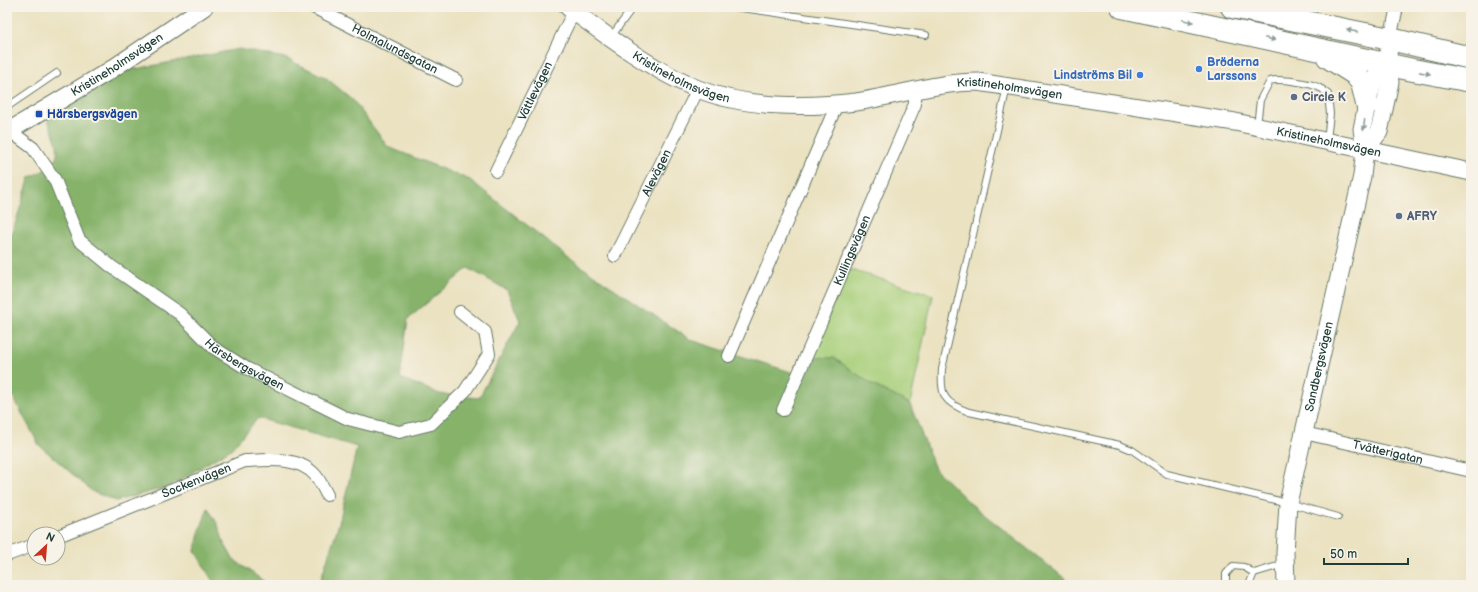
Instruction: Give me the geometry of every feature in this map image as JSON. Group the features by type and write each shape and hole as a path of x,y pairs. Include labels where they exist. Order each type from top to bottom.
{"highway":[{"path":"1122,7 1471,81"},
{"path":"1232,7 1390,39 1471,58"},
{"path":"1315,49 1355,74 1362,83 1367,104"}],"street":[{"name":"Kristineholmsvägen","path":"8,131 109,71 204,7"},
{"name":"Holmalundsgatan","path":"313,7 456,80"},
{"path":"1365,150 1379,132 1390,82 1387,64 1390,39 1397,7"},
{"name":"Kristineholmsvägen","path":"571,9 651,64 698,89 735,99 768,104 812,106 838,104 959,82 978,82 1257,126 1471,172"},
{"name":"Vättlevägen","path":"496,171 571,9"},
{"name":"Sandbergsvägen","path":"1286,585 1288,503 1362,176 1365,150 1362,129 1367,104 1374,79 1387,64"},
{"name":"Alevägen","path":"615,256 698,89"},
{"name":"Kullingsvägen","path":"783,410 915,104 915,90"},
{"path":"729,356 838,104"},
{"name":"Härsbergsvägen","path":"8,131 34,148 55,180 79,240 112,266 180,314 214,348 246,368 348,419 399,432 431,424 464,391 489,354 485,332 460,312"},
{"name":"Tvätterigatan","path":"1304,433 1471,471"},
{"name":"Sockenvägen","path":"66,533 245,461 271,460 296,462 316,475 327,495"},
{"path":"7,555 26,548"}],"lane":[{"path":"612,37 633,7"},
{"path":"735,7 926,35"},
{"path":"7,107 57,73"},
{"path":"1257,126 1260,100 1270,81 1276,79 1320,87 1328,94 1330,114 1327,142"},
{"path":"1007,86 942,369 941,386 943,395 954,406 969,412 1120,445 1132,450 1167,474 1288,503 1338,517"},
{"path":"1226,585 1226,574 1233,566 1244,567 1254,573 1286,564"},
{"path":"1249,585 1254,573"}],"green space":[{"path":"239,49 285,58 325,77 353,100 388,147 470,180 570,259 691,340 797,374 811,357 834,358 873,385 910,404 935,469 971,504 1073,585 319,585 339,523 357,447 258,418 231,449 168,487 116,501 93,492 39,445 12,395 7,362 9,243 30,177 50,166 55,160 57,154 55,138 47,118 125,71","holes":["468,268 507,290 520,321 479,398 440,394 400,378 408,319"]},
{"path":"848,269 933,295 910,404 811,357"},
{"path":"208,508 218,525 224,543 233,559 269,585 221,585 212,580 195,551 199,533"}],"place":[{"name":"Bröderna Larssons","path":"1199,69"},
{"name":"Lindströms Bil","path":"1140,75"},
{"name":"Circle K","path":"1294,97"},
{"name":"Härsbergsvägen","path":"39,114"},
{"name":"AFRY","path":"1399,216"}]}
